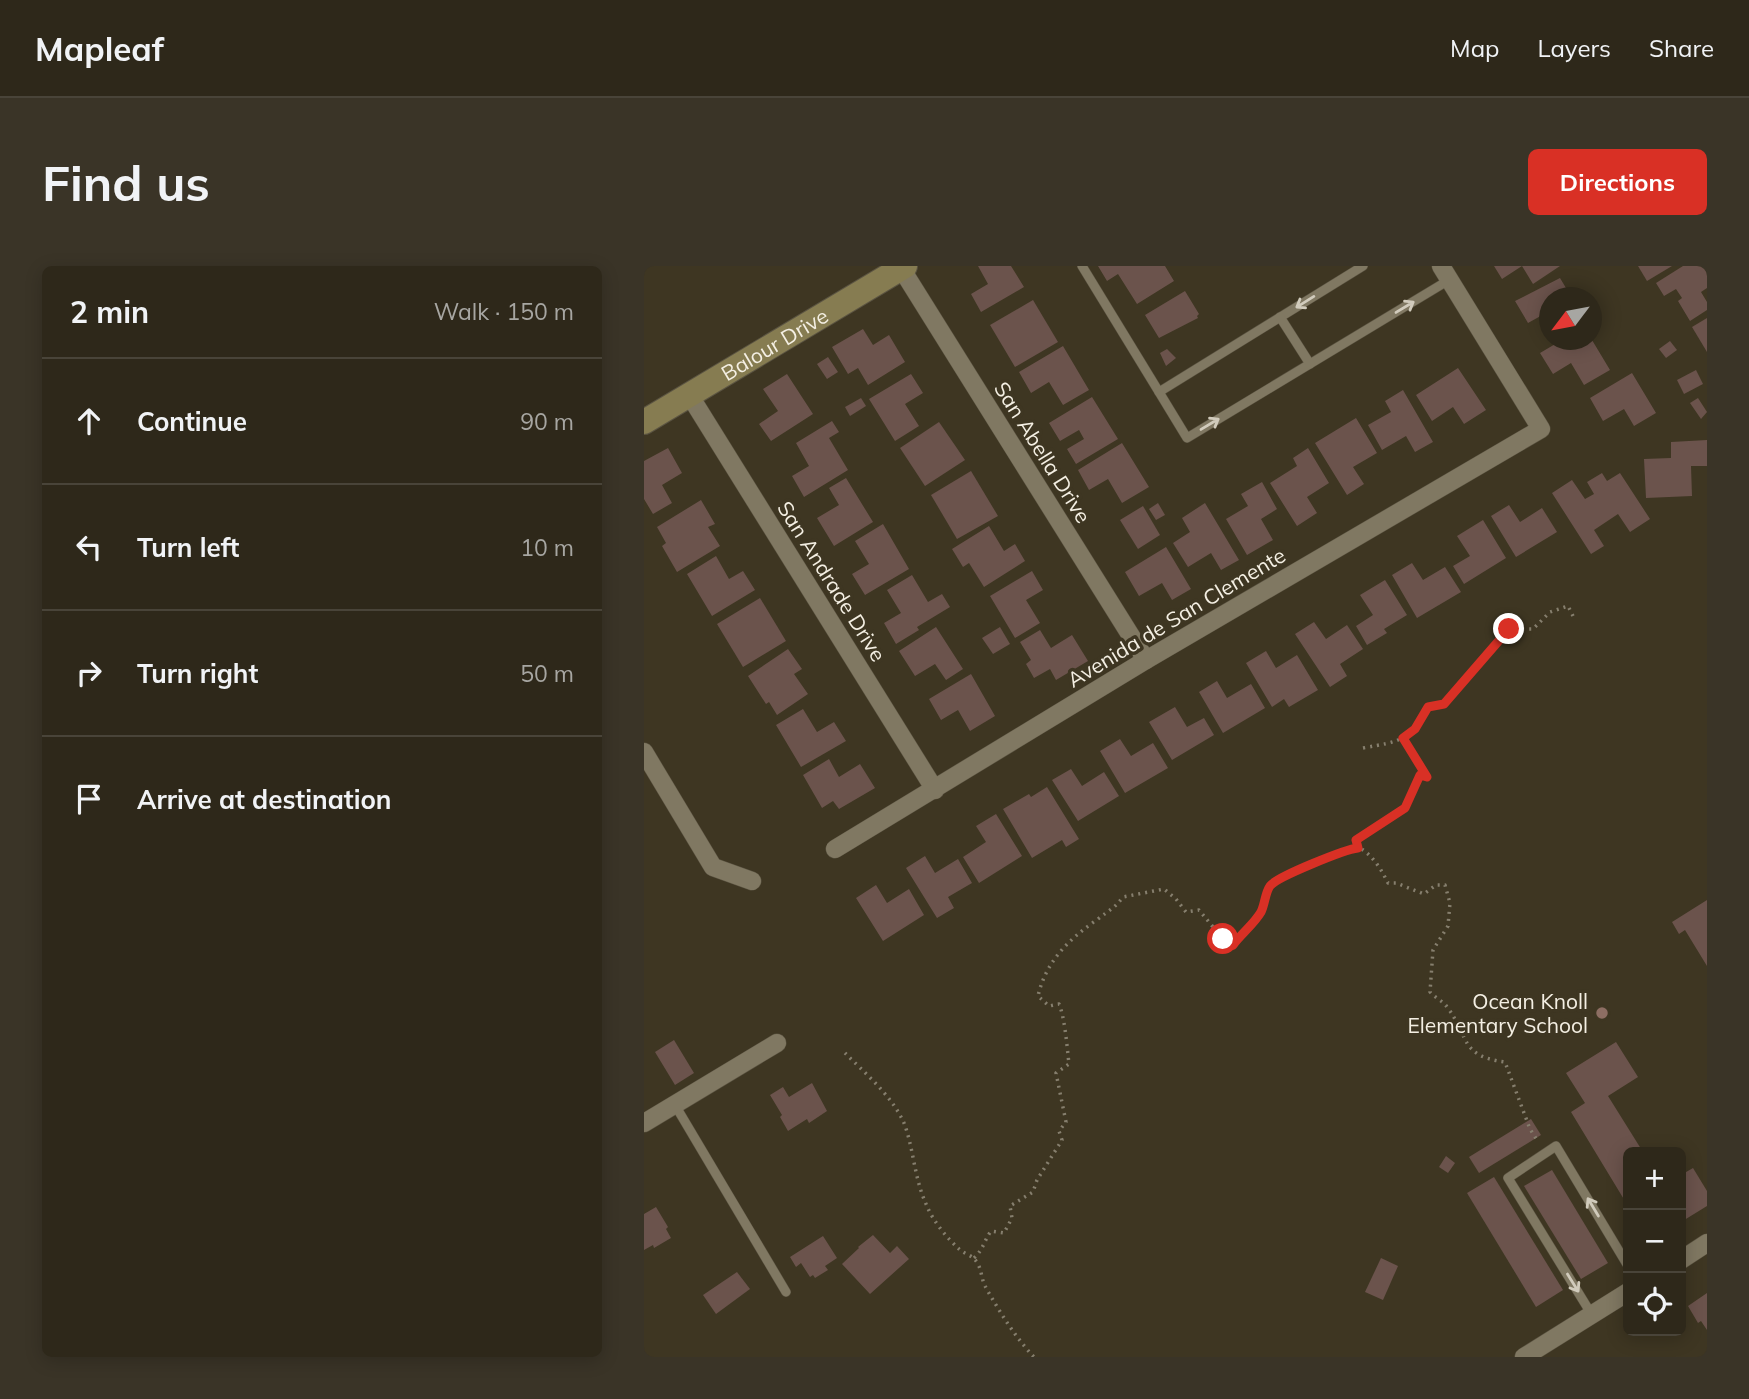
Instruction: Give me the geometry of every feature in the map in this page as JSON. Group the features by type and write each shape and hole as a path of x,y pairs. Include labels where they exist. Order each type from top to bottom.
{"street":[{"name":"Balour Drive","path":"644,422 903,267"},
{"name":"San Abella Drive","path":"903,267 1146,660"},
{"name":"Avenida de San Clemente","path":"835,849 1146,660 1541,429 1445,273"},
{"name":"San Andrade Drive","path":"690,396 934,790"},
{"path":"644,752 713,867 752,881"},
{"path":"644,1123 777,1043"},
{"path":"1686,1257 1707,1243"},
{"path":"1524,1357 1623,1295"}],"lane":[{"path":"1082,266 1187,438 1310,364 1445,273"},
{"path":"1159,392 1363,266"},
{"path":"1280,317 1310,364"},
{"path":"674,1105 786,1292"},
{"path":"1592,1315 1508,1178 1556,1146 1623,1258"}],"path":[{"path":"1363,748 1403,738 1415,729 1428,707 1444,704 1509,629 1533,629 1550,612 1568,606 1575,620"},
{"path":"1358,848 1356,840 1405,808 1420,775 1427,777 1403,738"},
{"path":"974,1258 982,1251 984,1241 991,1231 1004,1233 1012,1218 1010,1206 1033,1192 1062,1140 1059,1131 1066,1122 1056,1073 1069,1064 1063,1030 1065,1016 1059,1004 1049,1006 1038,996 1041,980 1053,958 1070,944 1077,934 1114,909 1123,897 1142,895 1164,888 1186,912 1199,909 1223,939 1233,945 1260,914 1270,886 1289,873 1313,865 1327,856 1337,856 1348,849 1358,848 1365,851 1381,869 1388,883 1396,883 1424,894 1436,885 1445,886 1450,903 1448,926 1433,950 1430,992 1446,1004 1466,1044 1481,1057 1505,1062 1530,1129 1546,1153"},
{"path":"845,1053 891,1102 903,1121 913,1166 926,1206 960,1251 974,1258 980,1267 984,1284 1021,1342 1034,1357"}],"building":[{"path":"978,266 1011,266 1024,287 981,312 971,294 988,284"},
{"path":"1098,266 1165,266 1174,281 1137,304 1118,274 1107,281"},
{"path":"1494,266 1522,266 1502,279"},
{"path":"1522,266 1560,266 1533,284"},
{"path":"1638,266 1672,266 1647,281"},
{"path":"1683,266 1707,266 1707,288 1701,292 1707,302 1707,310 1690,321 1678,301 1682,298 1676,289 1664,296 1656,283"},
{"path":"1560,278 1565,287 1542,287"},
{"path":"1539,289 1539,317 1528,323 1515,301"},
{"path":"1185,291 1199,314 1198,318 1159,338 1145,315"},
{"path":"1033,300 1058,342 1015,367 990,325"},
{"path":"1707,318 1707,352 1692,327"},
{"path":"863,329 873,345 889,335 905,362 868,385 858,368 848,374 832,347"},
{"path":"1670,341 1677,350 1666,358 1659,349"},
{"path":"1063,346 1089,390 1063,405 1049,382 1031,393 1019,372"},
{"path":"1167,349 1176,358 1166,366 1160,353"},
{"path":"1545,350 1598,350 1610,370 1584,385 1571,363 1553,374 1540,353"},
{"path":"828,357 838,372 827,379 817,364"},
{"path":"1458,368 1486,410 1464,424 1453,407 1432,421 1416,395"},
{"path":"1696,370 1703,384 1684,394 1677,380"},
{"path":"1632,373 1656,413 1634,426 1624,409 1603,421 1590,398"},
{"path":"787,374 813,414 771,441 759,424 778,411 763,389"},
{"path":"911,374 923,393 905,404 919,426 895,441 869,399"},
{"path":"1403,390 1433,442 1415,452 1406,436 1382,450 1368,425 1391,412 1385,401"},
{"path":"1092,397 1118,439 1076,464 1067,449 1084,439 1079,430 1060,441 1049,423"},
{"path":"861,398 866,406 850,416 845,407"},
{"path":"1698,398 1707,412 1701,419 1690,403"},
{"path":"1356,418 1377,453 1353,467 1364,484 1347,495 1315,443"},
{"path":"832,421 839,432 829,438 848,470 804,497 792,476 809,466 796,443"},
{"path":"939,422 965,460 925,486 900,448"},
{"path":"1707,440 1707,466 1691,466 1692,496 1646,498 1644,459 1671,458 1671,442"},
{"path":"1122,443 1149,487 1122,503 1108,479 1089,490 1078,470"},
{"path":"668,448 682,473 662,485 672,503 653,514 644,499 644,461"},
{"path":"1308,448 1329,483 1307,497 1317,513 1297,526 1270,483 1297,466 1293,458"},
{"path":"971,471 998,516 957,539 931,495"},
{"path":"1602,473 1607,481 1620,473 1650,519 1630,532 1618,514 1594,530 1604,546 1591,554 1552,493 1572,480 1585,499 1594,494 1587,482"},
{"path":"846,478 873,522 834,546 817,518 839,505 829,488"},
{"path":"1262,482 1277,509 1261,519 1273,540 1247,555 1226,519 1248,506 1241,494"},
{"path":"701,500 715,524 708,527 720,546 677,572 662,546 666,543 657,527"},
{"path":"1158,503 1165,515 1156,520 1149,509"},
{"path":"1205,503 1239,560 1221,570 1211,553 1188,567 1173,543 1190,532 1182,518"},
{"path":"1509,505 1520,522 1542,508 1557,532 1516,557 1491,516"},
{"path":"1143,506 1160,535 1138,549 1120,520"},
{"path":"1483,520 1506,558 1464,584 1453,566 1470,556 1457,536"},
{"path":"883,524 909,569 865,595 852,574 869,564 855,541"},
{"path":"989,526 1004,551 1015,544 1025,561 984,587 969,563 963,567 952,549"},
{"path":"1166,547 1191,589 1172,600 1162,583 1139,596 1125,572"},
{"path":"716,556 729,579 743,571 755,590 712,616 687,574"},
{"path":"1412,563 1423,580 1445,567 1461,592 1417,618 1392,575"},
{"path":"1032,571 1043,590 1026,600 1040,623 1015,638 990,596"},
{"path":"912,575 928,602 942,594 950,607 917,627 919,630 896,644 884,623 901,613 887,590"},
{"path":"1385,580 1407,615 1384,629 1387,633 1367,645 1356,626 1373,615 1360,595"},
{"path":"760,598 786,641 743,667 717,624"},
{"path":"1314,622 1326,639 1347,625 1363,649 1340,664 1347,676 1330,687 1295,634"},
{"path":"936,627 963,669 946,680 935,664 915,676 899,651"},
{"path":"1000,627 1010,644 993,654 982,638"},
{"path":"1040,630 1051,648 1072,635 1088,661 1056,680 1050,669 1034,678 1026,664 1031,660 1020,642"},
{"path":"788,649 802,669 794,674 808,694 777,715 769,702 766,704 748,676"},
{"path":"1266,651 1276,668 1297,655 1318,690 1289,707 1284,699 1272,707 1246,663"},
{"path":"971,674 995,716 970,731 958,710 941,720 929,699"},
{"path":"1217,681 1227,698 1251,684 1265,708 1223,733 1199,692"},
{"path":"1175,707 1187,727 1204,718 1214,735 1172,760 1149,722"},
{"path":"803,709 817,732 834,722 846,741 801,767 776,725"},
{"path":"1120,739 1131,756 1153,743 1168,768 1125,793 1100,751"},
{"path":"829,759 839,777 860,764 875,788 839,809 833,801 822,808 803,775"},
{"path":"1071,769 1082,786 1104,772 1119,796 1078,821 1052,780"},
{"path":"1047,787 1079,839 1066,847 1062,840 1032,858 1003,809"},
{"path":"996,814 1022,856 979,883 963,857 986,842 976,826"},
{"path":"925,856 935,873 958,859 972,883 948,897 954,908 937,918 906,868"},
{"path":"876,885 887,903 909,889 924,915 883,941 856,898"},
{"path":"1707,900 1707,966 1685,930 1679,934 1672,922"},
{"path":"674,1040 694,1073 675,1085 655,1052"},
{"path":"1616,1042 1638,1077 1608,1096 1640,1147 1623,1147 1623,1198 1571,1112 1585,1103 1566,1073"},
{"path":"812,1083 827,1111 809,1123 807,1119 788,1131 770,1095 783,1087 789,1097"},
{"path":"1531,1119 1541,1135 1479,1173 1469,1157"},
{"path":"1446,1156 1455,1163 1448,1173 1439,1167"},
{"path":"1693,1168 1707,1191 1707,1206 1686,1219 1686,1210 1686,1172"},
{"path":"1552,1170 1608,1263 1581,1279 1524,1186"},
{"path":"1494,1177 1563,1290 1536,1307 1467,1193"},
{"path":"656,1207 671,1238 654,1248 653,1245 644,1250 644,1214"},
{"path":"873,1235 890,1253 897,1246 909,1259 870,1294 842,1264"},
{"path":"823,1236 837,1258 825,1266 828,1270 815,1278 813,1275 810,1277 801,1263 796,1267 790,1257"},
{"path":"1381,1258 1398,1266 1383,1300 1365,1292"},
{"path":"737,1272 750,1289 716,1314 703,1295"},
{"path":"1707,1293 1707,1330 1701,1321 1698,1323 1688,1306"}],"place":[{"name":"Ocean Knoll Elementary School","path":"1602,1013"}],"route":[{"path":"1223,939 1233,945 1260,914 1270,886 1289,873 1313,865 1327,856 1337,856 1348,849 1358,848 1356,840 1405,808 1408,796 1420,775 1427,777 1403,738 1415,729 1428,707 1444,704 1509,629"}]}
